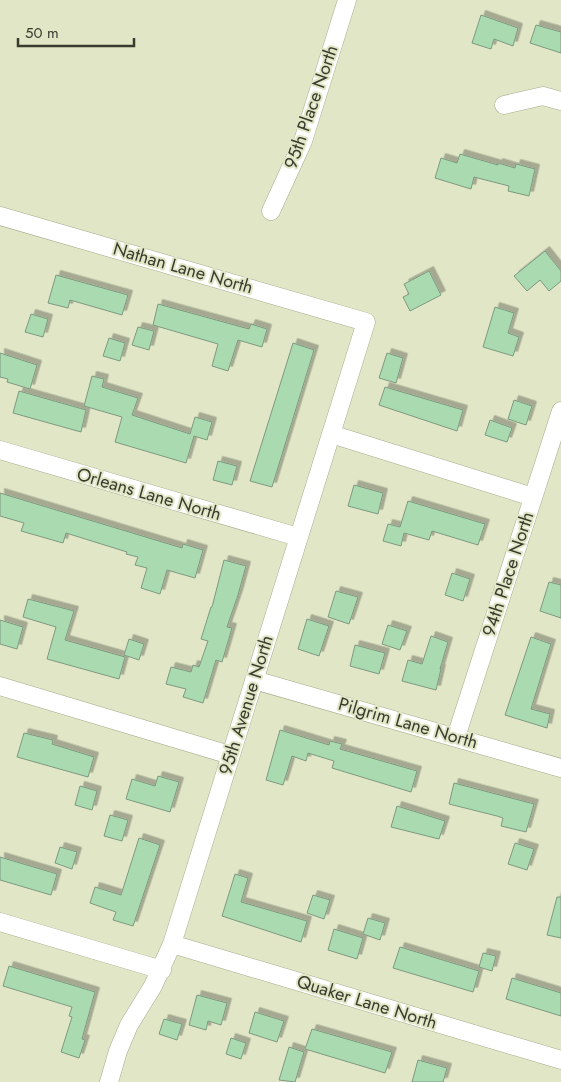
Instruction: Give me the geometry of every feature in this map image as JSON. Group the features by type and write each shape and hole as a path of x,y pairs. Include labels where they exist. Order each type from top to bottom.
{"street":[{"name":"95th Place North","path":"271,211 303,141 347,0"},
{"path":"504,105 543,96 561,101"},
{"name":"Nathan Lane North","path":"0,216 366,322"},
{"name":"95th Avenue North","path":"109,1082 118,1051 129,1025 162,970 172,944 366,322"},
{"name":"94th Place North","path":"456,737 561,411"},
{"path":"331,434 533,497"},
{"name":"Orleans Lane North","path":"0,450 298,537"},
{"name":"Pilgrim Lane North","path":"254,680 561,768"},
{"path":"0,686 230,755"},
{"path":"0,922 162,970"},
{"name":"Quaker Lane North","path":"172,944 561,1060"}],"building":[{"path":"481,15 518,28 513,46 494,39 491,49 472,43"},
{"path":"536,25 561,32 561,53 530,43"},
{"path":"460,154 498,165 498,163 515,168 516,164 535,169 529,196 508,191 509,186 474,177 471,189 435,178 441,158 457,163"},
{"path":"545,251 561,271 561,281 549,291 540,280 527,291 514,276"},
{"path":"429,271 441,295 410,311 403,297 409,294 404,284"},
{"path":"56,275 128,295 122,315 70,300 68,308 48,303"},
{"path":"158,304 249,329 251,324 267,329 262,347 238,340 228,371 212,366 218,344 153,325"},
{"path":"495,307 514,313 508,333 519,337 513,356 483,347"},
{"path":"31,314 48,319 43,337 25,332"},
{"path":"138,327 154,331 149,350 132,345"},
{"path":"109,338 125,343 120,361 103,356"},
{"path":"293,343 314,350 272,487 250,481"},
{"path":"0,353 37,365 30,389 7,382 8,379 0,377"},
{"path":"387,353 403,358 396,383 379,378"},
{"path":"92,376 104,379 102,387 138,398 132,415 190,434 195,417 212,422 207,440 194,436 186,463 115,442 122,417 84,406"},
{"path":"385,387 463,410 457,431 379,405"},
{"path":"19,391 86,410 81,432 13,413"},
{"path":"514,400 532,406 526,425 508,419"},
{"path":"490,420 512,428 507,442 485,435"},
{"path":"218,461 237,466 232,485 213,480"},
{"path":"354,485 383,493 378,514 348,506"},
{"path":"0,493 182,548 183,544 203,550 195,578 167,570 160,594 141,588 147,568 135,565 138,557 66,533 63,543 21,531 24,523 0,516"},
{"path":"408,501 485,524 478,545 432,531 429,540 404,533 401,546 383,541 388,524 400,527"},
{"path":"224,560 246,566 227,627 232,628 222,662 216,660 203,703 183,697 186,689 166,684 171,667 191,672 193,665 199,667 208,641 201,639 212,607"},
{"path":"452,573 470,579 463,601 445,595"},
{"path":"549,582 561,585 561,618 540,611"},
{"path":"336,591 358,597 349,624 328,617"},
{"path":"28,599 74,611 65,640 125,657 119,679 47,659 56,627 23,617"},
{"path":"307,619 329,626 319,656 298,649"},
{"path":"0,620 23,627 17,649 0,644"},
{"path":"388,625 407,631 400,650 382,644"},
{"path":"431,636 448,642 436,690 402,681 408,660 422,664"},
{"path":"531,637 551,644 531,709 550,714 547,728 505,715"},
{"path":"129,639 144,644 139,660 124,655"},
{"path":"355,645 385,653 379,674 350,666"},
{"path":"280,730 329,745 330,741 342,744 340,749 417,771 411,792 332,768 334,761 308,753 306,761 292,756 283,785 266,780"},
{"path":"24,733 53,740 52,744 94,757 88,777 17,757"},
{"path":"158,776 179,782 170,812 126,799 132,779 155,786"},
{"path":"454,783 534,804 526,832 501,826 503,818 449,804"},
{"path":"80,786 97,791 92,810 75,805"},
{"path":"397,806 445,821 439,839 391,827"},
{"path":"110,815 128,820 122,841 104,836"},
{"path":"139,838 160,845 133,926 113,920 116,912 90,903 95,887 121,895"},
{"path":"515,843 534,849 527,870 508,864"},
{"path":"60,847 77,852 72,869 55,863"},
{"path":"0,857 57,874 51,895 0,880"},
{"path":"235,874 248,878 241,902 307,921 301,942 222,916"},
{"path":"313,895 330,900 324,919 307,913"},
{"path":"557,897 561,897 561,938 547,935"},
{"path":"368,918 385,923 380,940 363,934"},
{"path":"334,929 363,938 357,959 328,950"},
{"path":"400,947 479,971 473,992 393,968"},
{"path":"483,953 496,956 492,971 479,967"},
{"path":"9,966 95,992 82,1039 85,1040 79,1058 61,1052 72,1017 69,1016 72,1007 3,986"},
{"path":"512,978 561,993 561,1016 506,999"},
{"path":"197,995 227,1003 221,1025 208,1021 206,1030 189,1025"},
{"path":"255,1012 284,1021 277,1042 249,1033"},
{"path":"164,1019 182,1024 177,1040 159,1034"},
{"path":"312,1029 392,1052 385,1073 305,1049"},
{"path":"231,1038 246,1043 241,1059 226,1054"},
{"path":"289,1047 304,1052 295,1082 279,1080"},
{"path":"418,1060 447,1068 443,1082 412,1082"}]}
